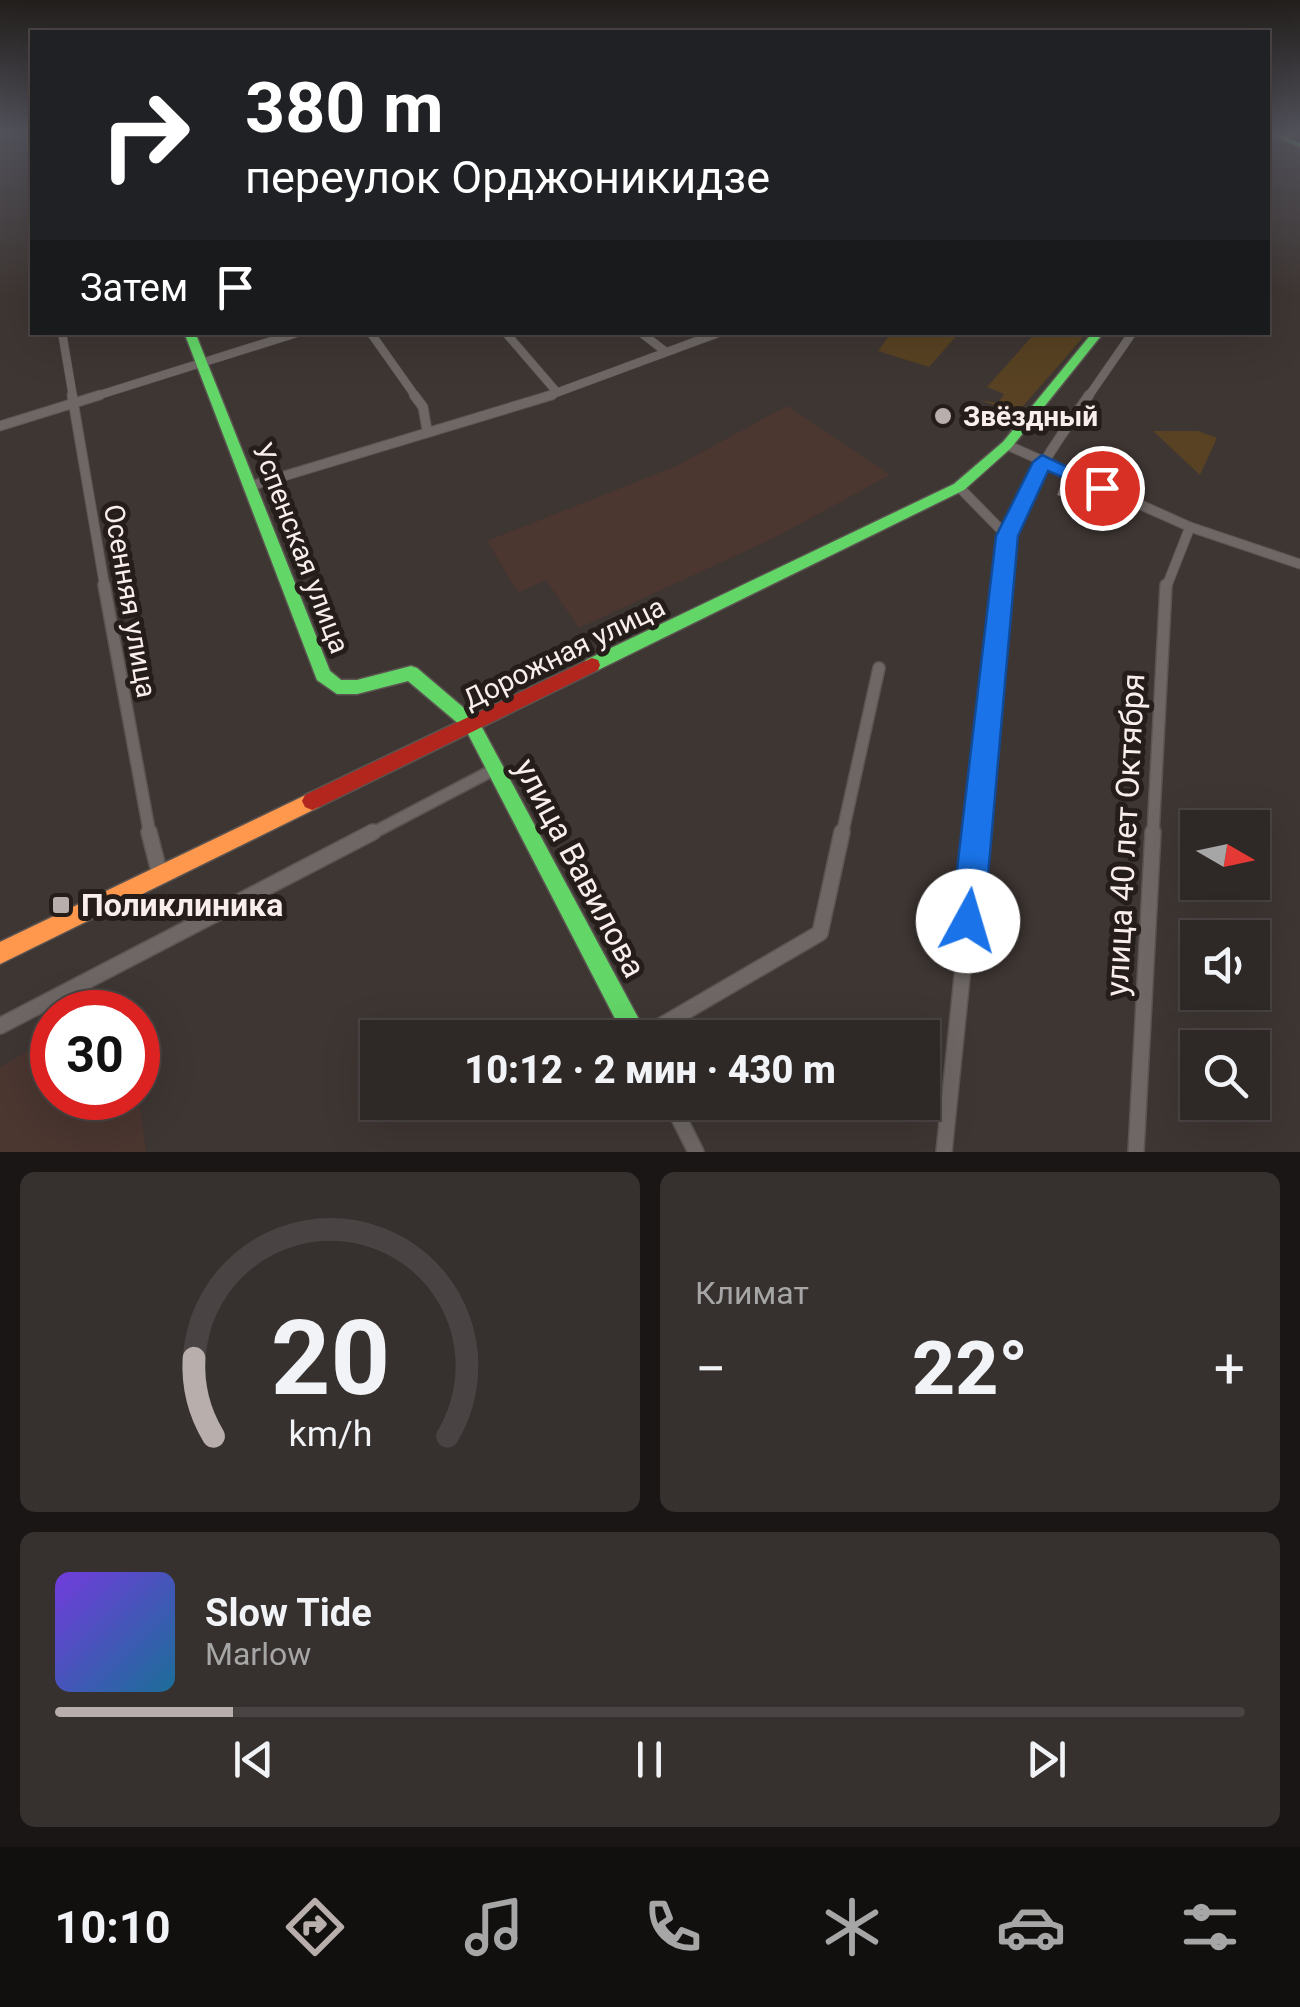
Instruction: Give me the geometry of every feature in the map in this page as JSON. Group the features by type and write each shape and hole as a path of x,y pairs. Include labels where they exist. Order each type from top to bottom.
{"main road":[{"name":"Успенская улица","path":"189,335 323,675 336,687 357,687 411,672 472,725"},
{"name":"Дорожная улица","path":"0,953 959,486 1007,445 1097,335"},
{"name":"улица Вавилова","path":"472,725 629,1020"}],"street":[{"name":"Осенняя улица","path":"63,335 136,777 160,875"},
{"path":"0,426 291,335"},
{"path":"372,335 423,407 427,430"},
{"path":"508,335 554,390"},
{"path":"644,335 666,352"},
{"path":"251,486 427,430 532,402 554,390 712,335"},
{"path":"944,1152 1007,536 1042,462 1131,335"},
{"path":"1007,445 1190,526 1300,564"},
{"path":"959,486 1007,536"},
{"name":"улица 40 лет Октября","path":"1136,1152 1166,584 1190,526"},
{"path":"670,1020 820,932 880,668"},
{"path":"0,1026 493,770"},
{"path":"680,1120 696,1152"}],"shaded area":[{"path":"889,335 957,335 929,367 878,351"},
{"path":"1033,335 1085,335 1017,413 980,400 998,403 1004,394 987,387"},
{"path":"787,406 890,475 774,538 579,628 546,580 518,593 487,541 676,466"},
{"path":"1153,431 1198,431 1217,438 1200,475"},
{"path":"30,1050 30,1120 142,1120 146,1152 0,1152 0,1067"}],"building":[{"path":"1066,472 1097,482 1093,494 1062,484"}],"traffic: fast":[{"path":"190,335 323,675 337,687 357,687 411,673 472,725 628,1020"},
{"path":"592,665 959,487 1007,445 1097,335"}],"traffic: slow":[{"path":"0,953 312,801"}],"traffic: jam":[{"path":"312,801 592,665"}],"place":[{"name":"Звёздный","path":"943,416"},
{"name":"Поликлиника","path":"61,905"}],"route":[{"path":"968,921 1007,536 1042,462 1102,488"}]}
